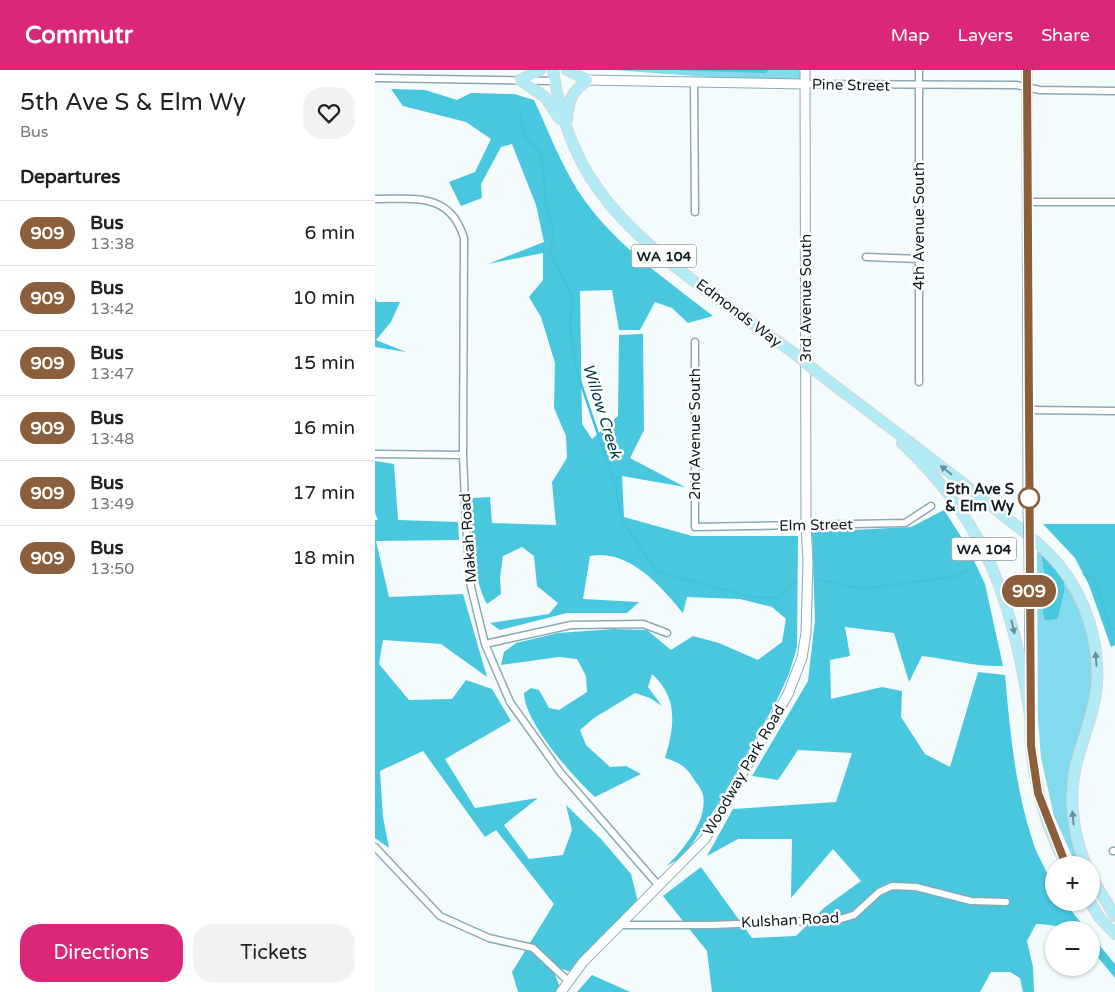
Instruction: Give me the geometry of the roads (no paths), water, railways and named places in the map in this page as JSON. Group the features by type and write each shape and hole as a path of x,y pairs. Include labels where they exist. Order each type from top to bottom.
{"main road":[{"path":"540,70 520,80 545,97 566,128"},
{"path":"566,128 568,103 572,93 587,80 567,70"},
{"name":"Edmonds Way","path":"554,75 566,128 577,154 596,186 623,220 662,254 795,354 872,415 925,453 1044,549 1059,565 1079,596 1092,631 1097,677 1096,693 1077,762 1073,790 1074,826 1082,856"},
{"name":"Edmonds Way","path":"872,415 925,464 947,490 970,523 990,559 1009,610 1030,717 1031,746 1038,793 1062,856"},
{"path":"1100,892 1115,916"},
{"path":"1095,911 1115,934"}],"street":[{"name":"3rd Avenue South","path":"805,70 806,525"},
{"name":"4th Avenue South","path":"919,70 919,382"},
{"path":"1027,70 1030,717"},
{"path":"375,78 520,80 554,75"},
{"name":"Pine Street","path":"587,80 919,86 1016,85 1040,90 1115,91"},
{"path":"694,81 695,212"},
{"name":"Makah Road","path":"375,199 430,202 445,207 455,216 461,228 464,238 463,455 471,586 485,644 509,702 560,772 659,886"},
{"path":"1028,202 1115,202"},
{"path":"866,258 919,258"},
{"name":"2nd Avenue South","path":"695,342 695,527"},
{"path":"1029,410 1115,411"},
{"path":"375,454 463,455"},
{"name":"Elm Street","path":"695,527 905,523 931,506"},
{"name":"Woodway Park Road","path":"561,992 583,962 705,839 761,742 799,670 804,652 808,604 806,525"},
{"path":"485,644 571,625 643,624 667,633"},
{"path":"375,847 440,916 489,938 533,948 569,981"},
{"name":"Kulshan Road","path":"621,925 711,925 746,922 837,920 854,915 872,897 892,886 929,889 971,901 1006,902"}],"waterway":[{"name":"Willow Creek","path":"520,110 524,136 541,154 547,212 554,231 550,253 573,298 570,323 575,366 616,487 622,520 657,572 753,597 779,598 796,581"},
{"name":"Willow Creek","path":"820,580 862,589 953,577 970,569"},
{"name":"Willow Creek","path":"1084,574 1095,579 1110,629 1115,629"}],"place":[{"name":"5th Ave S & Elm Wy","path":"1029,498"}]}
